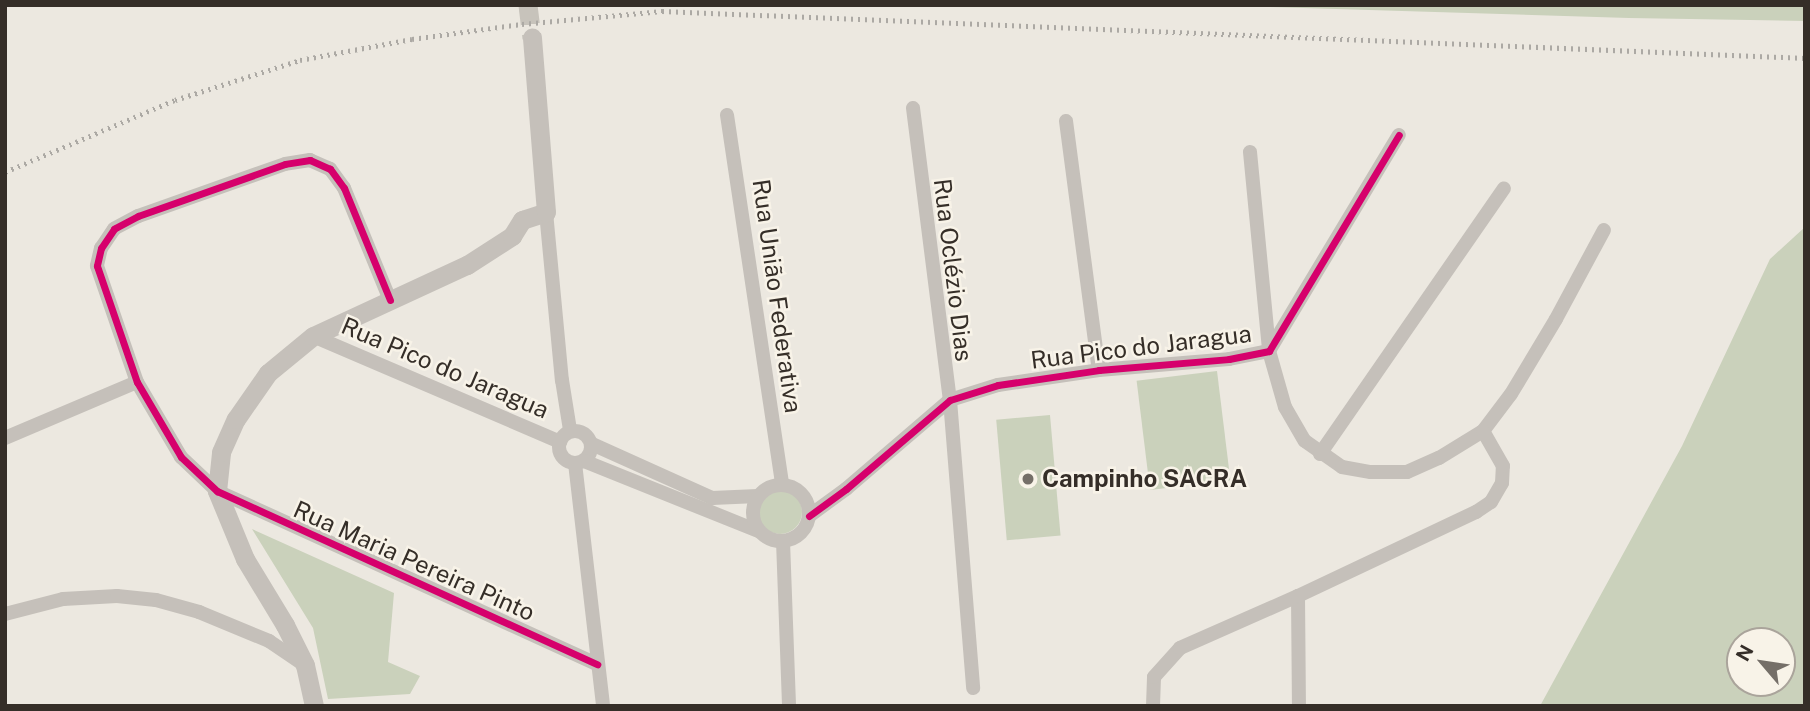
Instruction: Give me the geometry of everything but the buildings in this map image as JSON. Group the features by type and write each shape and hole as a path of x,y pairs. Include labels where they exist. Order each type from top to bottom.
{"street":[{"path":"532,38 562,380 570,430 560,442 561,454 758,531 765,537 783,541 801,533 809,516 808,506 799,491 782,484 773,485 758,496 712,498 592,444 587,435 570,430"},
{"name":"Rua Oclézio Dias","path":"912,108 950,400 973,688"},
{"name":"Rua União Federativa","path":"727,115 782,484"},
{"path":"1066,121 1099,370"},
{"name":"Rua Pico do Jaragua","path":"809,516 846,489 950,400 998,385 1099,370 1229,359 1269,351 1399,135"},
{"path":"1250,152 1269,351 1292,422 1305,441 1342,467 1371,472 1407,472 1438,458 1483,431 1511,394 1556,319 1604,230"},
{"name":"Rua Maria Pereira Pinto","path":"390,300 344,188 330,169 310,160 285,164 138,216 114,229 101,248 97,265 138,383 181,457 217,491 597,664"},
{"path":"1320,454 1504,188"},
{"path":"314,706 305,665 285,625 245,559 217,491 221,452 236,419 268,373 313,336 467,265 512,236 522,220 547,212"},
{"name":"Rua Pico do Jaragua","path":"313,336 560,442"},
{"path":"5,438 138,383"},
{"path":"1153,706 1154,677 1180,648 1298,596 1476,512 1491,502 1502,483 1503,466 1483,431"},
{"path":"592,444 580,462 603,706"},
{"path":"758,496 752,513 758,531"},
{"path":"783,541 789,706"},
{"path":"5,614 63,599 117,596 156,600 200,612 269,641 305,665"},
{"path":"1298,596 1299,706"}],"green space":[{"path":"1206,5 1805,5 1805,21 1629,18"},
{"path":"1805,227 1805,706 1540,706 1682,446 1770,259"},
{"path":"1217,371 1230,480 1150,490 1137,381"},
{"name":"Campinho SACRA","path":"1050,415 1061,536 1007,540 996,420"},
{"path":"780,490 795,497 802,512 795,527 780,534 765,527 758,512 765,497"},
{"path":"252,529 394,593 388,662 420,676 410,694 328,699 313,628"}],"tunnel":[{"path":"528,5 532,38"}],"railway":[{"path":"5,172 175,100 300,60 412,39 522,24 662,11 1805,58"}],"cycle path":[{"path":"809,516 846,489 950,400 998,385 1099,370 1229,359 1269,351 1399,135"},
{"path":"390,300 344,188 330,169 310,160 285,164 138,216 114,229 101,248 97,266 137,382 181,457 217,491 597,664"}],"place":[{"name":"Campinho SACRA","path":"1028,479"}]}
